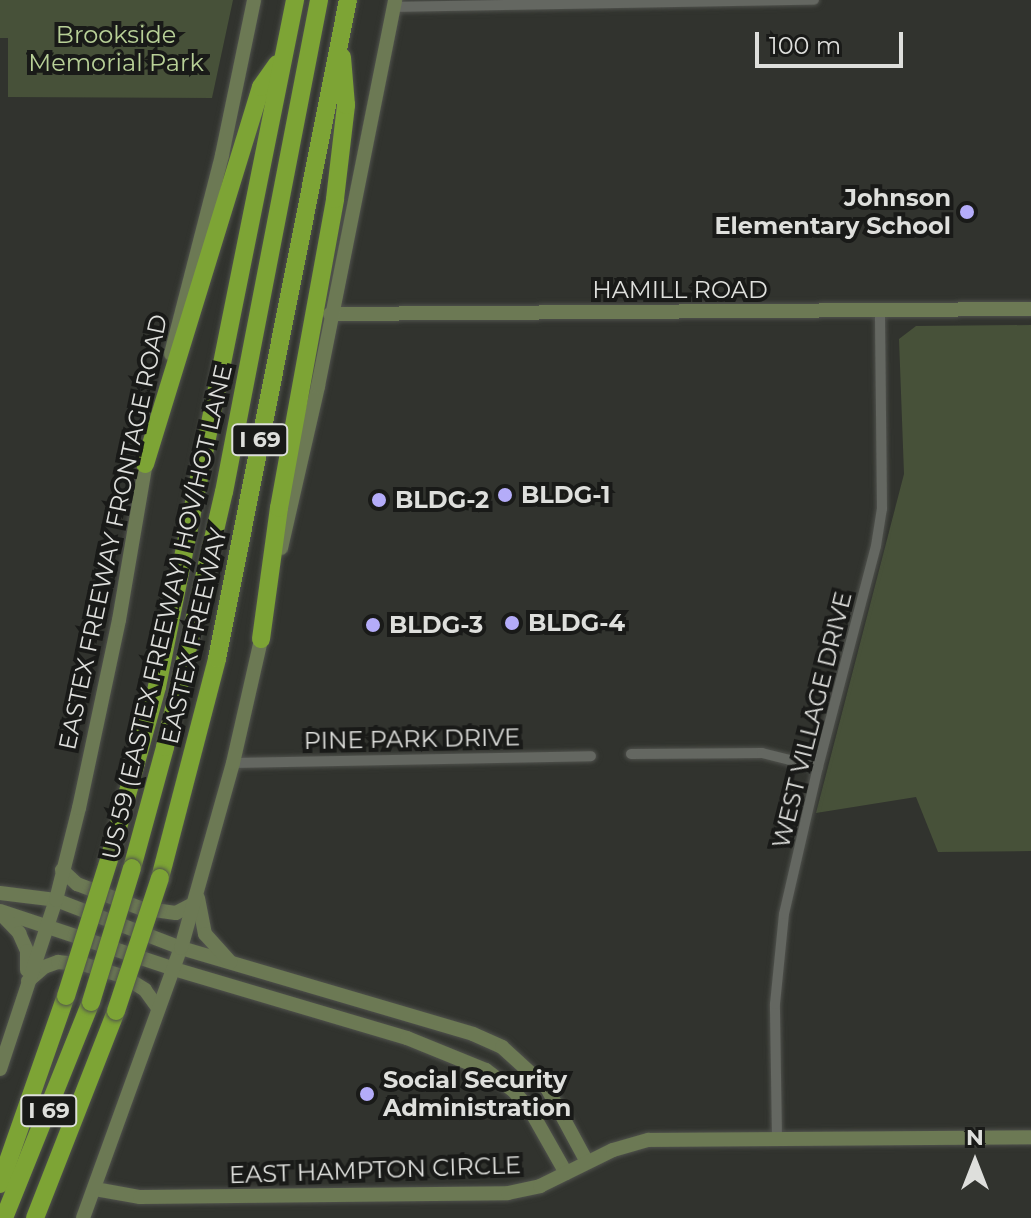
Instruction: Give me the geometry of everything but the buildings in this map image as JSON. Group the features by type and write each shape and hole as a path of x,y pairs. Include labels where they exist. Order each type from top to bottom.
{"highway":[{"name":"EASTEX FREEWAY","path":"0,1184 66,996 109,860 157,687 295,0"},
{"name":"US 59 (EASTEX FREEWAY) HOV/HOT LANE","path":"4,1218 91,1002 165,747 224,492 319,0"},
{"name":"EASTEX FREEWAY","path":"35,1218 116,1011 160,878 217,659 348,0"},
{"path":"261,639 279,508 335,199 346,105 340,35"},
{"path":"145,464 261,87 283,55"}],"main road":[{"name":"EASTEX FREEWAY FRONTAGE ROAD","path":"0,1069 56,900 119,620 145,464 222,155 254,0"},
{"path":"83,1218 181,948 233,763 318,386 330,314 395,3"},
{"name":"HAMILL ROAD","path":"330,314 1031,309"},
{"path":"62,870 77,884 140,908 176,913 195,898"},
{"path":"0,893 56,900 181,948 502,1047 547,1088 587,1162"},
{"path":"195,898 205,934 230,963"},
{"path":"0,912 48,925 174,969 403,1037 486,1070 523,1103 566,1173"},
{"path":"0,912 19,933 27,951 28,982"},
{"path":"28,982 44,967 58,962 86,965 123,976 145,990 158,1008"},
{"path":"270,997 277,977"},
{"path":"403,1037 409,1017"},
{"path":"523,1103 547,1088"},
{"name":"EAST HAMPTON CIRCLE","path":"95,1189 140,1197 508,1193 540,1186 613,1150 649,1140 1031,1137"}],"street":[{"path":"395,3 814,0"},
{"name":"WEST VILLAGE DRIVE","path":"777,1138 778,952 818,767 876,546 882,509 880,310"},
{"path":"631,754 762,753 818,767"},
{"name":"PINE PARK DRIVE","path":"233,763 591,756"}],"green space":[{"name":"Brookside Memorial Park","path":"0,0 233,0 212,98 8,97 8,38 0,38"},
{"path":"1031,325 1031,851 938,852 916,797 816,813 904,474 899,339 916,326"}],"place":[{"name":"Johnson Elementary School","path":"967,212"},
{"name":"BLDG-1","path":"505,495"},
{"name":"BLDG-2","path":"379,500"},
{"name":"BLDG-4","path":"512,623"},
{"name":"BLDG-3","path":"373,625"},
{"name":"Social Security Administration","path":"367,1094"}]}
